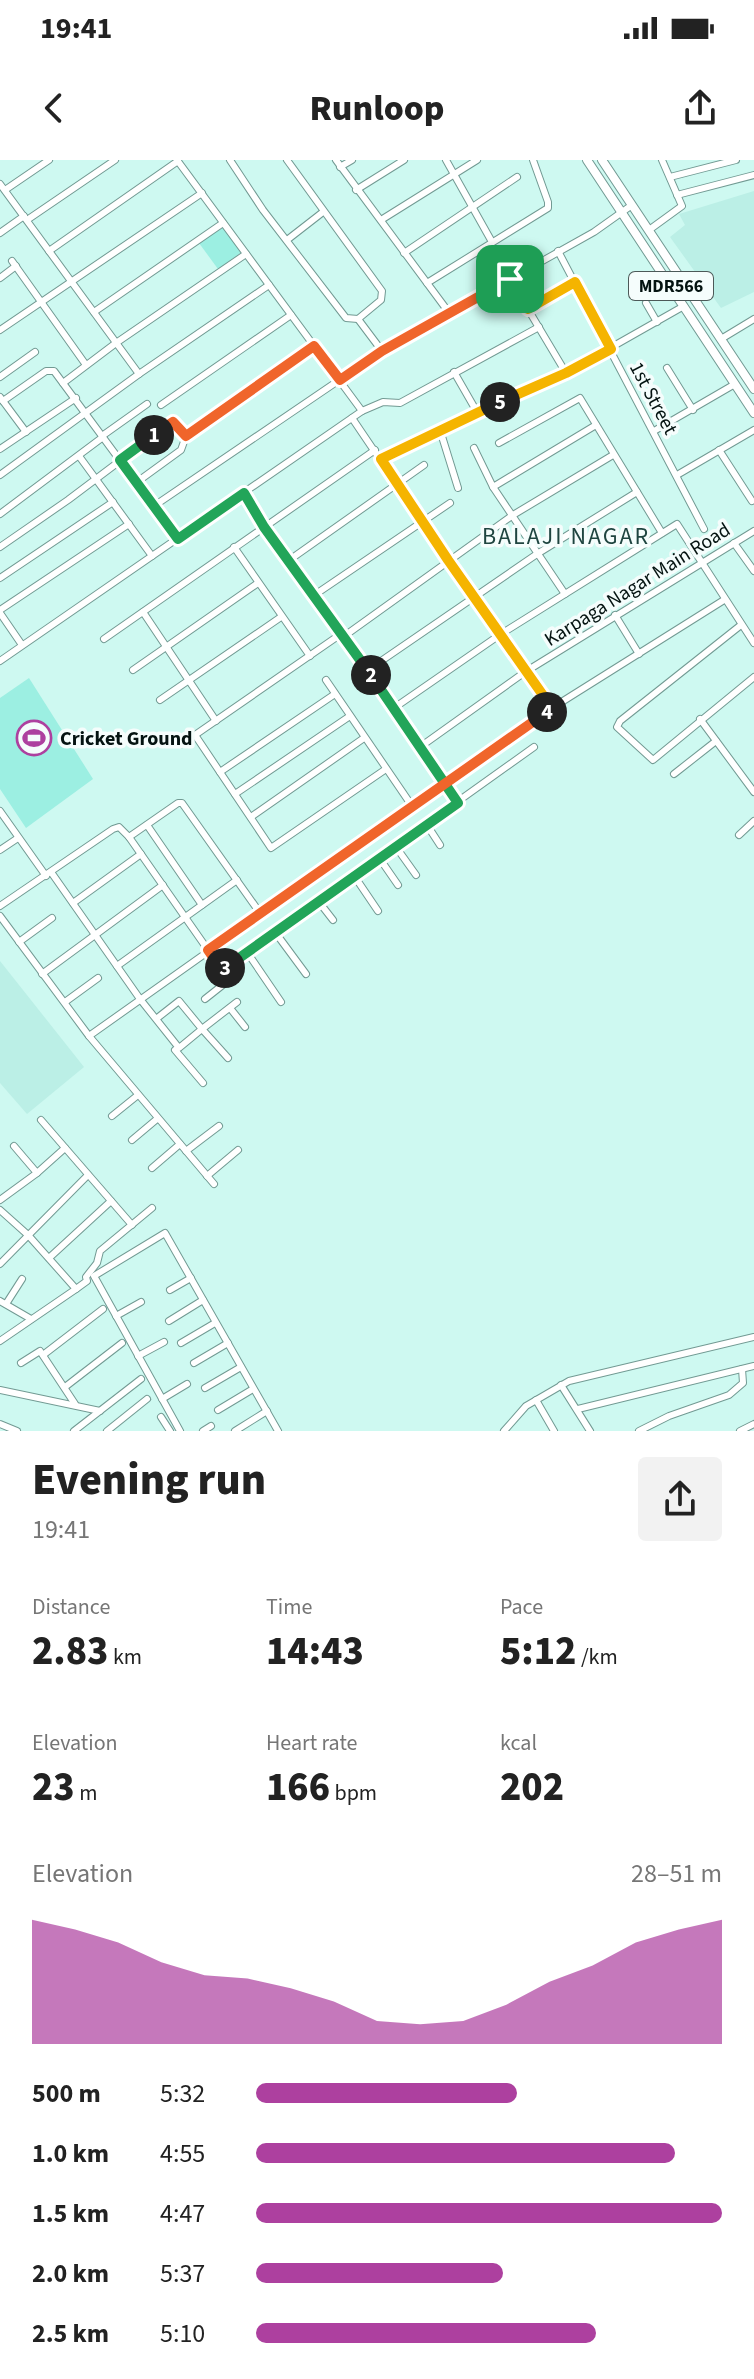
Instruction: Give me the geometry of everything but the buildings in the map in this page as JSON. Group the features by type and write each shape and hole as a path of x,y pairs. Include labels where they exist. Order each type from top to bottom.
{"main road":[{"name":"MDR566","path":"587,160 754,413"},
{"name":"MDR566","path":"602,160 721,339 750,375 754,389"}],"street":[{"path":"49,160 1,186 139,374"},
{"path":"0,233 115,160"},
{"path":"230,160 346,318 358,319 381,300 382,291 287,160"},
{"path":"336,160 450,314"},
{"path":"340,167 352,160"},
{"path":"356,190 404,160"},
{"path":"446,160 492,242"},
{"path":"381,220 477,160"},
{"path":"427,283 548,208 533,160"},
{"path":"649,230 682,206 662,160"},
{"path":"670,177 736,160"},
{"path":"49,251 178,161 362,411"},
{"path":"677,195 754,175"},
{"path":"404,253 517,177"},
{"path":"0,330 202,193"},
{"path":"154,506 382,351 594,232 632,205"},
{"path":"287,240 323,212"},
{"path":"94,312 223,223"},
{"name":"1st Street","path":"558,251 704,529"},
{"path":"63,383 246,254"},
{"path":"0,278 14,264 86,365"},
{"path":"510,279 566,373"},
{"path":"528,309 575,282"},
{"path":"0,475 269,285"},
{"path":"646,303 657,322"},
{"path":"381,459 566,373 684,306"},
{"path":"161,405 291,315"},
{"path":"358,319 382,351"},
{"path":"721,339 754,319"},
{"path":"0,661 362,411 383,402 391,405 400,403 539,327"},
{"path":"137,482 181,450 186,436 314,346"},
{"path":"0,377 35,352"},
{"path":"667,368 693,410"},
{"path":"26,432 2,399 49,370 54,371 178,539"},
{"path":"454,372 477,412"},
{"path":"654,431 735,384"},
{"path":"0,449 76,398"},
{"path":"499,443 580,398 662,533"},
{"path":"0,514 147,404"},
{"path":"352,418 552,708"},
{"path":"0,547 173,422 186,436"},
{"path":"493,487 596,425"},
{"path":"440,430 458,488"},
{"path":"677,475 754,430"},
{"path":"474,448 493,487 565,594"},
{"path":"104,639 375,450"},
{"path":"719,450 752,501"},
{"path":"182,744 513,515 613,455"},
{"path":"79,456 152,556"},
{"path":"288,561 424,465"},
{"path":"368,670 537,554 637,492"},
{"path":"244,493 264,527 368,670 458,803"},
{"path":"0,578 113,502"},
{"path":"313,596 450,503"},
{"path":"22,645 0,612 129,524"},
{"path":"394,708 501,634 677,524 754,643"},
{"name":"Karpaga Nagar Main Road","path":"420,747 525,672 754,531"},
{"path":"734,543 754,571"},
{"path":"234,547 310,656"},
{"path":"133,670 258,583"},
{"path":"89,1036 552,708 724,600"},
{"path":"143,612 216,721"},
{"path":"615,615 639,654"},
{"path":"160,700 281,617"},
{"path":"741,625 620,721 617,727 653,760 754,677"},
{"path":"326,680 412,806"},
{"path":"220,772 335,694"},
{"path":"235,794 350,716"},
{"path":"700,719 754,792"},
{"path":"195,735 271,848 386,769"},
{"path":"251,817 364,738"},
{"path":"674,774 716,741"},
{"path":"222,970 534,747"},
{"path":"129,837 182,803 260,913"},
{"path":"0,811 18,838 73,903 156,1019 175,1051 203,1083"},
{"path":"739,835 754,821"},
{"path":"147,825 202,905"},
{"path":"427,825 440,845"},
{"path":"0,906 116,827 129,837 222,970 228,983 205,999"},
{"path":"0,850 18,838"},
{"path":"396,847 416,875"},
{"path":"73,903 141,854"},
{"path":"380,859 398,885"},
{"path":"355,877 378,911"},
{"path":"117,966 237,880"},
{"path":"42,974 163,885"},
{"path":"319,902 333,920"},
{"path":"0,916 89,1036 214,1184"},
{"path":"19,942 52,918"},
{"path":"275,932 306,974"},
{"path":"247,952 281,1002"},
{"path":"65,1002 98,978"},
{"path":"156,1019 179,1001 228,1058"},
{"path":"175,1051 237,1002"},
{"path":"230,1008 245,1027"},
{"path":"112,1116 138,1095"},
{"path":"132,1140 157,1119"},
{"path":"41,1120 132,1225"},
{"path":"186,1151 219,1126"},
{"path":"152,1168 180,1144"},
{"path":"14,1146 37,1173"},
{"path":"0,1200 65,1148"},
{"path":"207,1176 238,1150"},
{"path":"0,1264 88,1175"},
{"path":"49,1258 111,1201"},
{"path":"0,1341 87,1281 86,1277 97,1263 100,1251 152,1208"},
{"path":"0,1210 28,1235 76,1289"},
{"path":"180,1431 94,1276 163,1234 168,1234 278,1431"},
{"path":"170,1290 191,1278"},
{"path":"22,1279 3,1303 31,1319"},
{"path":"169,1321 203,1300"},
{"path":"116,1316 141,1302"},
{"path":"43,1355 103,1309"},
{"path":"181,1343 215,1323"},
{"path":"504,1431 519,1413 561,1385 754,1337"},
{"path":"138,1356 164,1342"},
{"path":"65,1387 122,1343"},
{"path":"194,1363 228,1343"},
{"path":"21,1363 37,1351 43,1355 75,1404"},
{"path":"578,1409 754,1366"},
{"path":"205,1388 241,1367"},
{"path":"639,1431 669,1416 729,1395 743,1383 742,1369"},
{"path":"74,1431 141,1379"},
{"path":"162,1399 187,1384"},
{"path":"561,1385 590,1431"},
{"path":"218,1410 253,1389"},
{"path":"0,1390 100,1411"},
{"path":"107,1431 147,1399"},
{"path":"536,1400 554,1431"},
{"path":"235,1431 267,1411"},
{"path":"157,1431 168,1428 161,1417"},
{"path":"0,1424 17,1431"},
{"path":"740,1431 754,1424"},
{"path":"203,1431 211,1426"}],"shaded area":[{"path":"754,191 754,292 721,308 670,237 685,225 679,214"},
{"path":"0,961 84,1067 27,1114 0,1083"}],"green space":[{"path":"225,225 242,252 218,269 199,243"},
{"name":"Cricket Ground","path":"29,678 93,779 26,828 0,789 0,698"}],"place":[{"name":"Cricket Ground","path":"34,738"}],"district":[{"name":"BALAJI NAGAR","path":"566,536"}],"route":[{"path":"510,279 382,351 340,380 314,346 186,436 173,422 120,460 178,539 244,493 264,527 368,670 443,784 458,803 222,970 208,950 443,784 552,708 381,459 611,349 575,282 528,309 510,279"}]}
